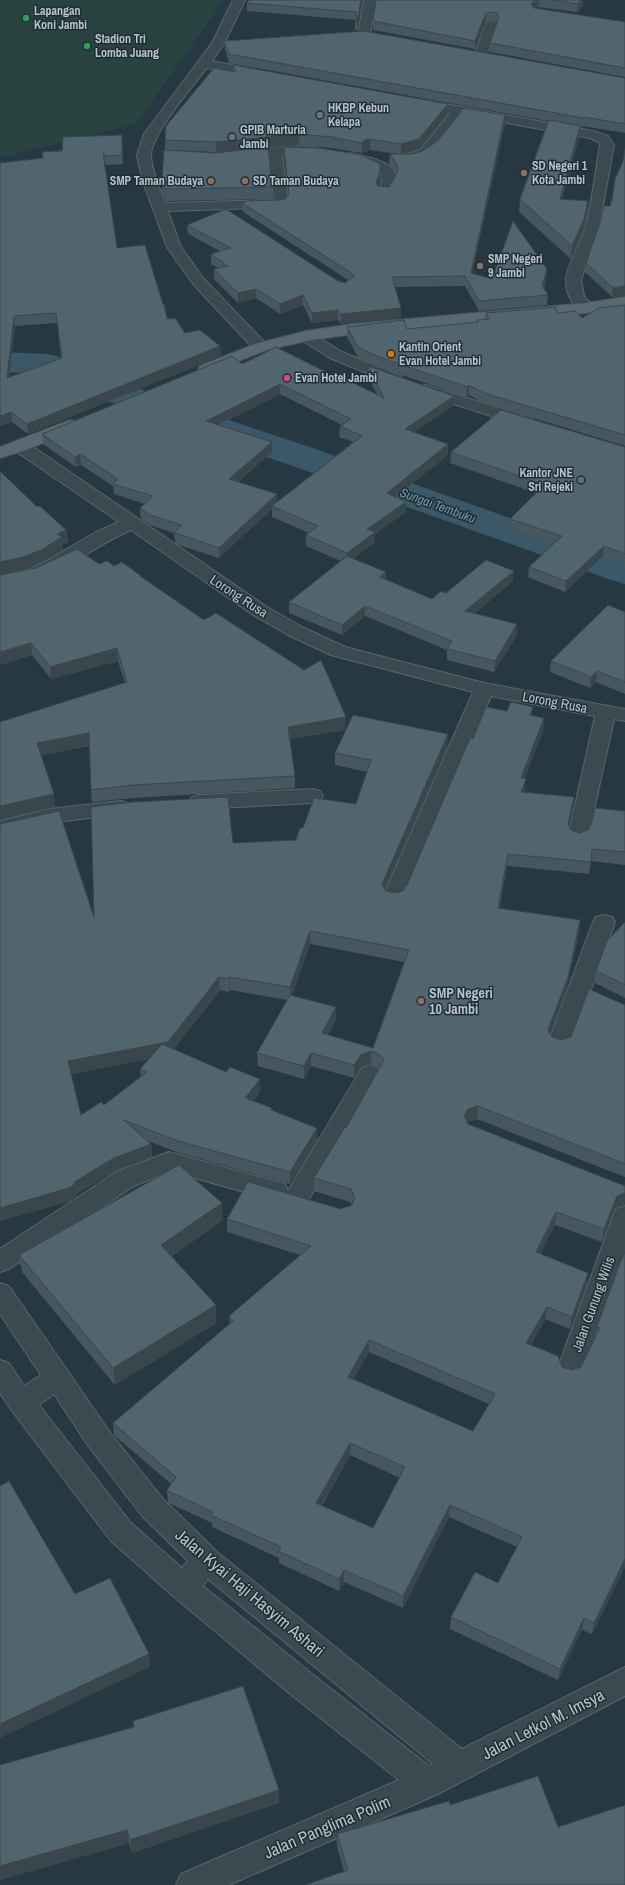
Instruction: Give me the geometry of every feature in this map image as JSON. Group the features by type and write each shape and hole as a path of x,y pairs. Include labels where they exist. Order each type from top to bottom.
{"main road":[{"path":"189,375 261,346 306,336 353,329 586,308 625,302"},
{"path":"0,453 85,419"}],"street":[{"path":"239,0 218,44 205,64 151,134 144,155 150,182 174,247 198,281 230,316 261,346"},
{"path":"364,34 370,0"},
{"path":"481,54 491,24"},
{"path":"350,35 364,34 379,37"},
{"path":"218,44 234,43"},
{"path":"465,52 496,57"},
{"path":"205,64 274,77"},
{"path":"405,101 593,135 603,139 607,145 591,232 573,280 577,297 586,308"},
{"path":"368,155 401,160 414,158 425,153 459,111"},
{"path":"225,158 298,150 325,152"},
{"path":"159,207 280,204 275,153"},
{"path":"144,155 159,156"},
{"path":"339,155 381,165 388,171 389,183 384,192"},
{"path":"218,205 238,218"},
{"path":"306,336 336,355 372,371 460,402 542,426"},
{"name":"Lorong Rusa","path":"20,446 257,609 295,631 338,651 484,689 616,713"},
{"path":"0,581 30,575 49,567 102,536 132,524"},
{"path":"394,897 484,689"},
{"path":"578,837 616,713"},
{"path":"180,804 313,796"},
{"path":"0,828 49,816 141,806"},
{"path":"560,1043 589,992 604,922"},
{"path":"0,1262 125,1179 169,1161 308,1200 370,1074"},
{"name":"Jalan Gunung Wilis","path":"570,1370 625,1216"},
{"name":"Jalan Kyai Haji Hasyim Ashari","path":"0,1293 99,1439 153,1508 207,1561 460,1766"},
{"path":"0,1371 21,1403 121,1532 183,1587 427,1784"},
{"path":"21,1403 58,1377"},
{"path":"183,1587 207,1561"},
{"name":"Jalan Letkol M. Imsya","path":"460,1766 624,1687"},
{"name":"Jalan Panglima Polim","path":"192,1885 427,1784 460,1766"}],"green space":[{"path":"0,0 224,0 136,124 0,158"}],"building":[{"path":"249,0 361,0 356,21 356,12 247,3"},
{"path":"376,0 536,0 531,4 534,8 625,22 625,68 490,43 499,17 496,12 486,13 475,41 373,21"},
{"path":"553,0 581,0 578,4"},
{"path":"364,31 625,78 625,124 583,118 229,54 224,41"},
{"path":"233,65 448,104 419,139 401,144 370,139 365,140 362,143 332,137 299,134 216,142 165,140 166,126 214,68 236,72"},
{"path":"464,108 505,115 471,273 492,279 513,221 547,269 542,286 548,295 479,301 465,276 392,277 401,308 341,314 338,310 312,313 303,295 280,304 256,289 238,293 214,269 228,266 211,254 231,248 187,225 226,209 338,281 345,283 354,276 350,272 242,203 247,201 285,199 289,194 284,147 319,148 362,155 380,164 380,172 376,182 378,186 389,187 397,173 398,166 390,154 412,154 431,146 439,139"},
{"path":"549,120 580,126 560,199 588,201 584,219 572,246 520,199"},
{"path":"122,135 122,155 107,156 103,153 117,248 145,245 164,304 167,319 175,318 185,333 200,330 220,346 27,424 11,412 0,416 0,163 43,158 42,152 62,151 63,137","holes":["56,313 62,358 7,378 14,316"]},
{"path":"268,147 272,187 165,189 162,180 164,150 216,153"},
{"path":"625,149 625,286 613,288 586,263 600,223 604,206 610,206 612,201 615,179 623,161"},
{"path":"625,305 625,435 484,393 469,385 467,387 379,357 358,347 347,327 404,320 407,329 478,322 477,320 489,319 486,313 555,307 558,313 576,311 582,318 599,308"},
{"path":"276,347 330,374 333,373 384,398 368,366 454,396 405,429 448,444 387,493 406,502 367,529 375,532 347,553 306,535 318,526 272,506 362,436 340,426 351,419 280,384 206,421 272,442 229,479 277,494 219,548 174,532 182,525 150,515 140,508 153,496 113,484 118,479 80,454 75,457 42,434 232,356 242,364"},
{"path":"501,410 625,447 625,554 604,546 566,581 529,567 562,536 510,519 544,485 451,452"},
{"path":"0,471 37,507 40,506 66,530 57,534 62,537 41,550 23,557 0,562"},
{"path":"77,549 99,564 107,561 114,566 122,562 204,620 216,613 304,670 321,660 346,717 288,727 295,776 133,785 91,790 89,733 37,743 54,794 0,806 0,722 127,682 117,648 50,667 31,643 0,652 0,575 36,568"},
{"path":"347,556 386,572 380,577 432,599 441,591 446,593 486,560 514,571 465,611 517,624 495,661 447,649 452,641 365,606 342,625 289,602"},
{"path":"608,605 625,612 625,682 597,671 591,677 551,661"},
{"path":"511,702 533,707 530,715 544,718 521,778 526,779 521,792 574,797 568,824 571,830 579,833 588,830 591,825 595,808 625,811 625,852 592,849 591,862 508,854 498,908 580,920 568,977 548,1030 552,1037 562,1040 571,1037 589,989 625,1005 625,1164 478,1106 468,1109 464,1115 468,1124 625,1186 625,1193 617,1196 604,1229 556,1212 536,1252 588,1273 572,1317 547,1307 526,1343 558,1356 562,1367 572,1370 581,1367 600,1328 597,1327 625,1252 625,1559 594,1623 584,1618 560,1669 451,1617 475,1572 498,1583 522,1537 450,1505 403,1596 344,1570 339,1579 278,1551 281,1547 211,1515 213,1512 167,1490 176,1477 113,1423 233,1321 229,1316 311,1246 227,1219 248,1182 341,1209 352,1205 355,1197 351,1189 314,1178 345,1127 346,1128 384,1060 379,1054 371,1051 361,1055 354,1065 311,1053 304,1066 257,1053 290,995 336,1007 322,1033 373,1048 409,950 310,931 290,987 229,977 229,979 219,977 168,1042 68,1061 81,1115 101,1102 104,1105 147,1072 140,1069 162,1044 226,1072 230,1067 260,1079 245,1098 317,1128 290,1172 178,1141 124,1120 151,1144 114,1158 74,1182 75,1184 69,1188 0,1208 0,824 59,811 94,917 91,807 133,802 228,797 233,843 296,840 300,828 303,828 314,798 356,804 371,760 335,753 353,715 448,734 382,884 386,891 395,893 403,891 407,885 470,738 473,739 486,707 507,711","holes":["369,1340 495,1394 473,1431 348,1377","350,1443 405,1467 373,1528 316,1503"]},
{"path":"625,922 625,985 596,971 607,941"},
{"path":"179,1165 222,1203 161,1245 216,1305 113,1368 19,1255"},
{"path":"9,1481 75,1594 110,1578 149,1654 0,1724 0,1486"},
{"path":"243,1686 279,1790 130,1840 127,1830 0,1866 0,1765 134,1727 133,1721"},
{"path":"538,1776 558,1827 625,1805 625,1885 305,1885 348,1870 337,1834 449,1801 450,1805"}],"waterway":[{"name":"Sungai Tembuku","path":"0,362 48,364 80,373 143,404 300,456 625,572"}],"place":[{"name":"Lapangan Koni Jambi","path":"26,18"},
{"name":"Stadion Tri Lomba Juang","path":"87,46"},
{"name":"HKBP Kebun Kelapa","path":"320,115"},
{"name":"GPIB Marturia Jambi","path":"232,137"},
{"name":"SD Negeri 1 Kota Jambi","path":"524,173"},
{"name":"SMP Taman Budaya","path":"211,181"},
{"name":"SD Taman Budaya","path":"245,181"},
{"name":"SMP Negeri 9 Jambi","path":"480,266"},
{"name":"Kantin Orient Evan Hotel Jambi","path":"391,354"},
{"name":"Evan Hotel Jambi","path":"287,378"},
{"name":"Kantor JNE Sri Rejeki","path":"581,480"},
{"name":"SMP Negeri 10 Jambi","path":"421,1001"}]}
